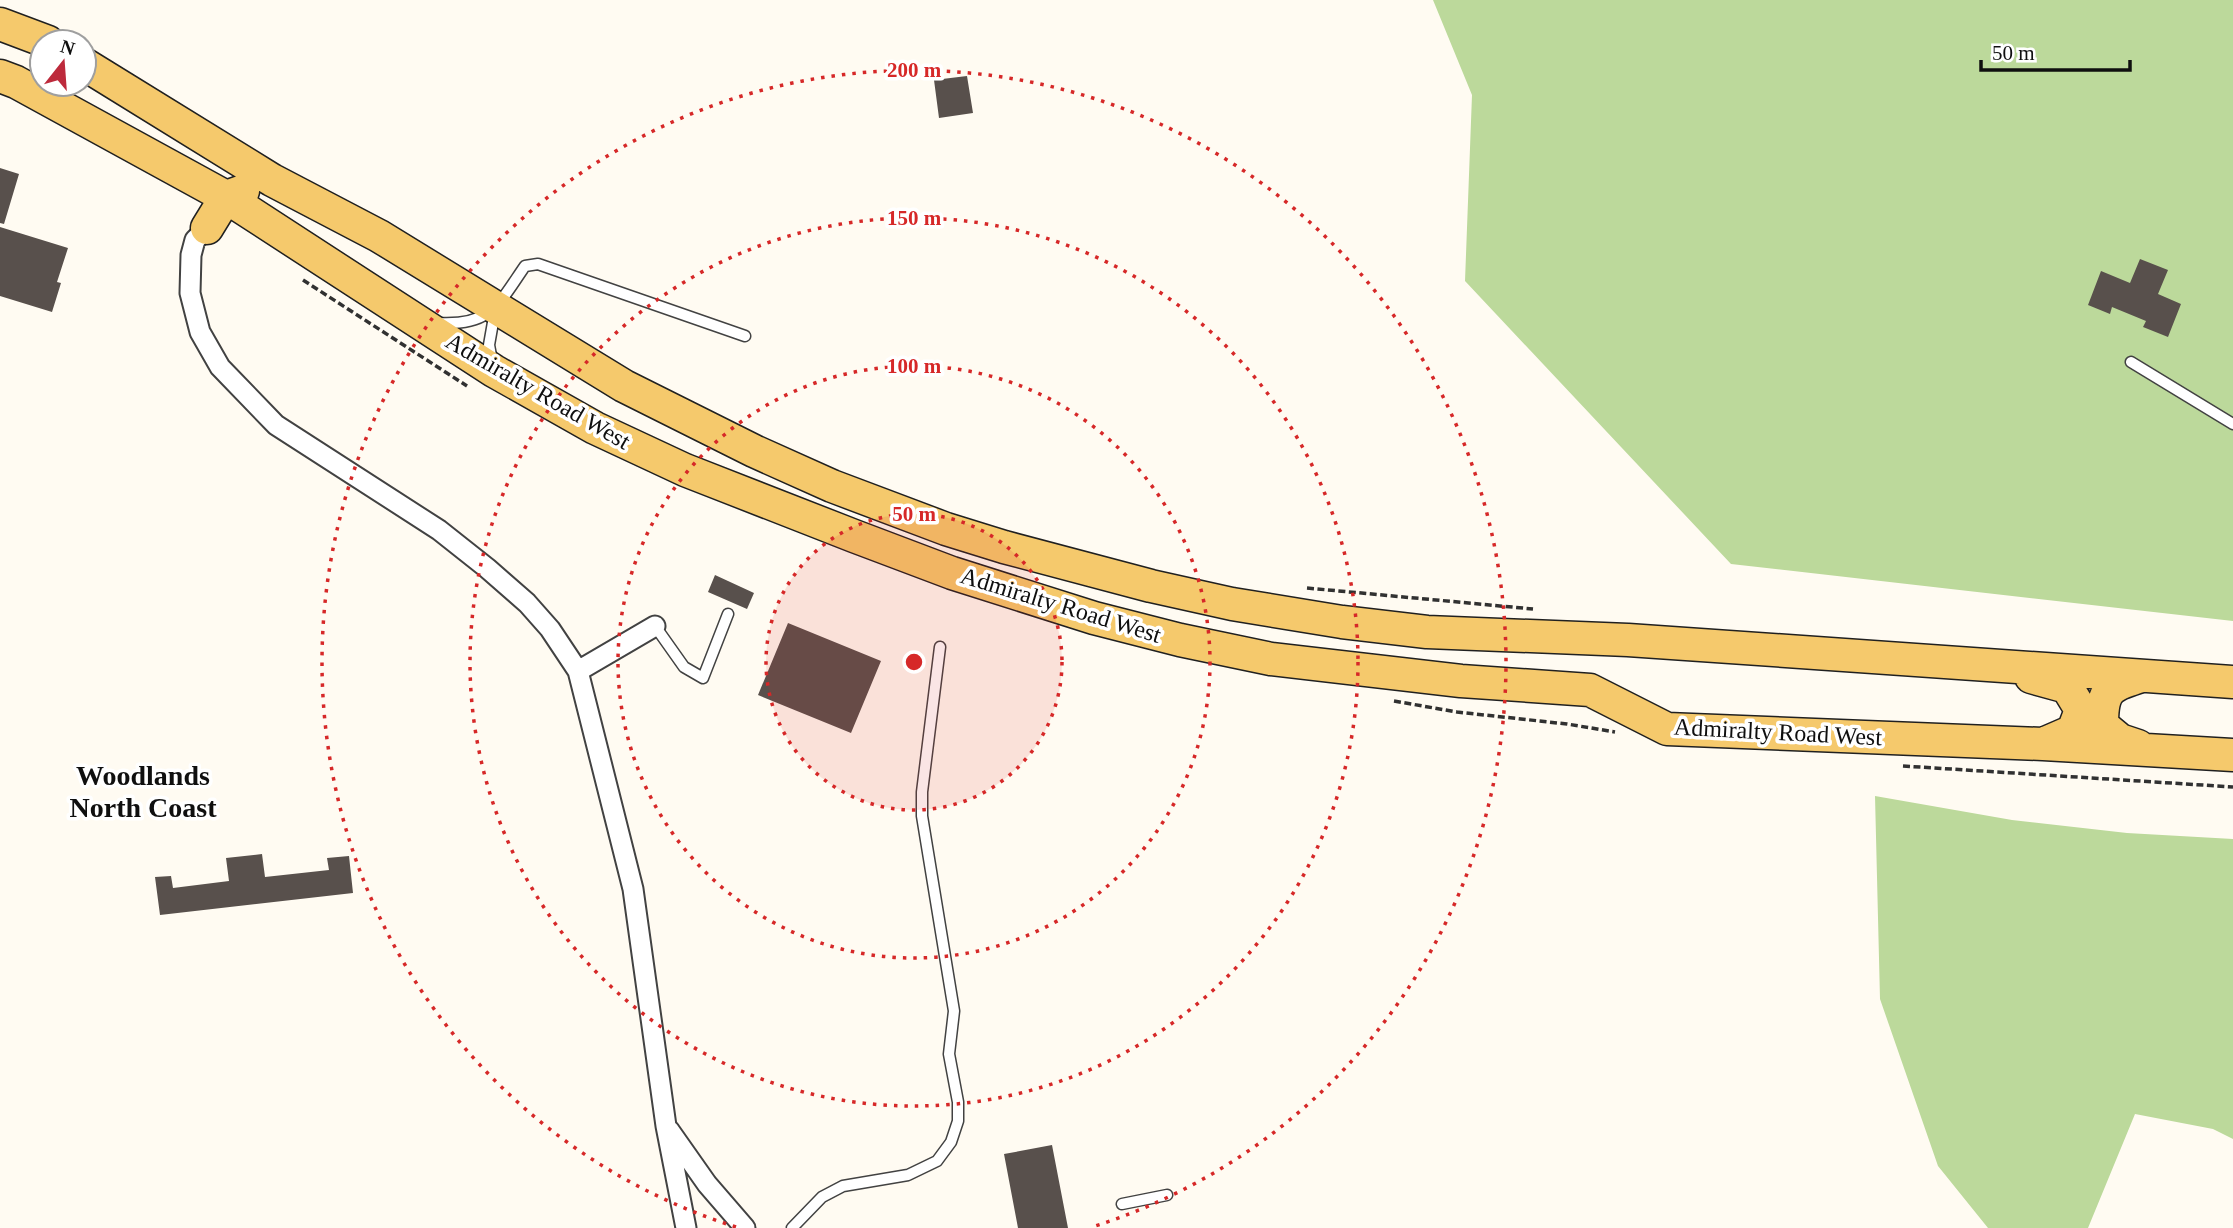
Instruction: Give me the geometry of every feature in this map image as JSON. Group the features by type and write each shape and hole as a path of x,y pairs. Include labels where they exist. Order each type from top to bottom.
{"main road":[{"path":"0,24 28,34"},
{"name":"Admiralty Road West","path":"98,73 272,180 379,236 624,386 754,451 832,486 946,529 1004,547 1151,586 1232,604 1427,632 1628,640 2233,681"},
{"name":"Admiralty Road West","path":"0,76 16,82 226,197 494,371 595,428 685,470 952,573 1094,618 1271,659 1409,676 1590,690 1667,729 2043,744 2233,755"},
{"path":"214,145 226,197"},
{"path":"183,173 204,208 207,228"},
{"path":"207,228 226,197 272,180"},
{"path":"1975,662 2067,687 2081,710 2073,731 2043,744"},
{"path":"2145,675 2114,684 2102,703 2102,725 2120,740 2157,751"}],"street":[{"path":"207,228 195,240 191,255 190,293 200,332 220,367 276,425 439,530 487,568 550,629 578,671 633,889 666,1126 686,1228"},
{"path":"578,671 655,626"},
{"path":"666,1126 707,1184 745,1228"}],"lane":[{"path":"420,322 458,324 479,319 496,307 524,266 538,264 745,336"},
{"path":"494,371 489,345 496,307"},
{"path":"2131,362 2233,424"},
{"path":"655,626 684,667 703,678 728,614"},
{"path":"792,1228 822,1197 843,1186 908,1175 937,1161 951,1142 958,1121 958,1102 949,1054 954,1011 922,816 922,792 940,647"},
{"path":"1122,1204 1167,1195"}],"path":[{"path":"1298,587 1537,609"}],"green space":[{"path":"1433,0 2233,0 2233,621 1731,564 1465,281 1472,95"},
{"path":"1875,796 2012,820 2127,833 2233,839 2233,1139 2213,1129 2135,1114 2088,1228 1988,1228 1938,1166 1880,999"}],"building":[{"path":"967,76 973,113 939,118 934,80"},
{"path":"0,168 19,174 4,224 0,223"},
{"path":"0,227 68,248 57,282 61,283 52,312 0,296"},
{"path":"2140,259 2168,270 2158,294 2181,304 2168,337 2143,327 2146,321 2112,307 2110,314 2088,305 2101,271 2130,283"},
{"path":"715,575 754,593 747,609 708,592"},
{"path":"788,623 881,661 851,733 758,695"},
{"path":"262,854 265,877 329,870 327,858 349,856 353,893 160,915 155,877 171,876 173,888 229,881 226,858"},
{"path":"1052,1145 1068,1228 1018,1228 1004,1154"}],"district":[{"name":"Woodlands North Coast","path":"143,791"}]}
